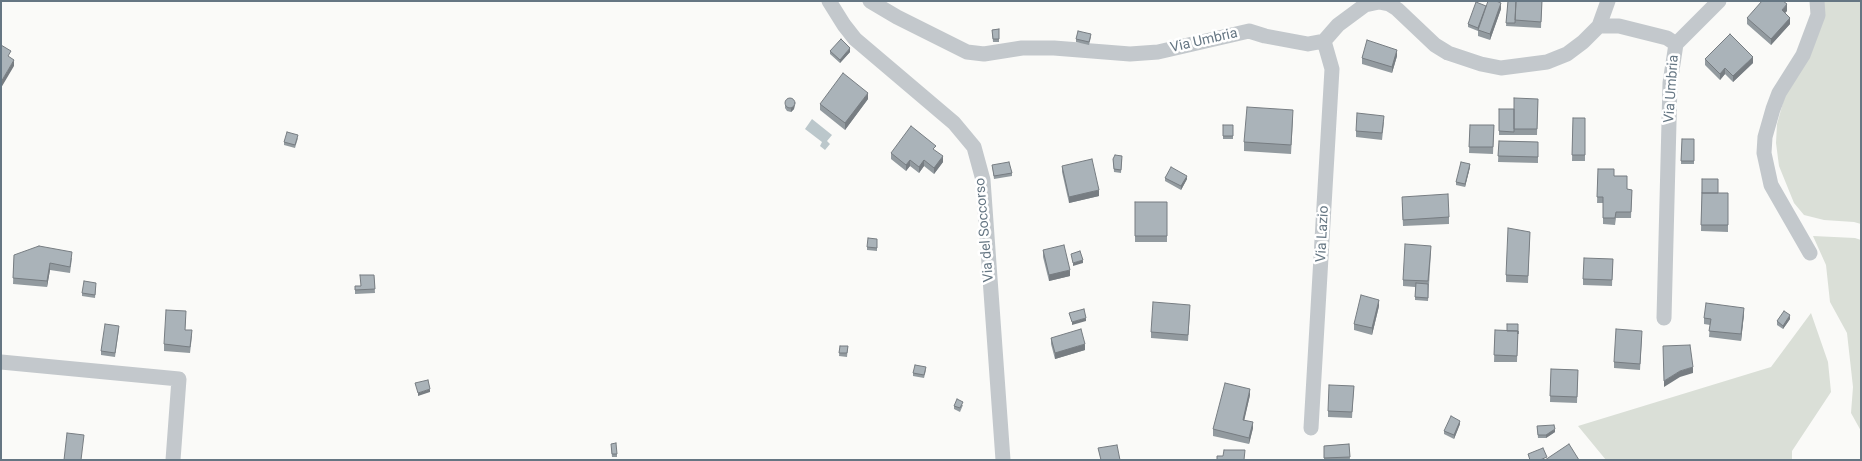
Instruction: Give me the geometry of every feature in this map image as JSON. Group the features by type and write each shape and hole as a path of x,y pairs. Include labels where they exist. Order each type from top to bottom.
{"street":[{"name":"Via del Soccorso","path":"829,1 855,39 954,123 974,147 983,180 1004,460"},
{"name":"Via Umbria","path":"870,1 897,17 967,52 984,54 1022,48 1054,48 1140,54 1158,52 1249,31 1264,36 1308,44 1324,41"},
{"path":"1324,41 1338,25 1365,5 1379,2 1389,4 1398,10 1434,45 1448,53 1481,64 1501,68 1547,62 1567,54 1583,42 1599,26 1608,1"},
{"path":"1676,44 1719,1"},
{"path":"1810,253 1772,185 1764,153 1765,137 1773,109 1779,93 1804,55 1818,15 1817,1"},
{"name":"Via Umbria","path":"1599,26 1619,26 1667,38 1676,44 1670,83 1664,318"},
{"name":"Via Lazio","path":"1311,428 1332,69 1324,41"},
{"path":"1,362 179,379 173,460"}],"shaded area":[{"path":"1824,1 1861,1 1861,224 1824,220 1804,215 1794,203 1779,166 1776,143 1777,124 1784,99"},
{"path":"812,119 832,135 827,141 830,144 825,150 820,146 822,142 805,129"},
{"path":"1813,236 1861,240 1861,431 1851,413 1853,387 1847,333 1830,302 1826,265"},
{"path":"1811,313 1828,362 1831,392 1792,451 1792,460 1606,460 1578,426 1771,367"}],"building":[{"path":"1488,1 1501,3 1490,34 1478,30"},
{"path":"1508,1 1516,1 1515,23 1506,23"},
{"path":"1516,1 1542,1 1541,22 1515,20"},
{"path":"1762,1 1783,1 1787,4 1782,10 1790,18 1771,39 1747,18"},
{"path":"1476,2 1486,6 1478,28 1468,24"},
{"path":"999,29 999,39 993,39 992,30"},
{"path":"1078,31 1091,34 1089,42 1076,39"},
{"path":"1730,34 1753,57 1733,76 1725,68 1720,74 1705,59"},
{"path":"841,39 850,48 840,60 830,51"},
{"path":"1367,40 1397,50 1392,67 1362,58"},
{"path":"1,45 11,51 8,56 14,60 1,82"},
{"path":"843,73 868,93 845,123 820,104"},
{"path":"788,98 792,98 795,103 794,107 788,108 785,105 785,101"},
{"path":"1514,98 1538,99 1537,129 1514,129"},
{"path":"1247,107 1293,110 1291,145 1244,142"},
{"path":"1499,109 1514,109 1514,132 1499,131"},
{"path":"1357,113 1384,116 1382,133 1356,131"},
{"path":"1573,118 1585,118 1585,155 1572,155"},
{"path":"1223,125 1233,125 1233,136 1223,136"},
{"path":"1470,125 1494,125 1493,147 1469,147"},
{"path":"911,126 936,146 933,149 943,156 934,168 924,160 919,167 910,160 906,165 891,153"},
{"path":"287,132 298,135 295,145 284,142"},
{"path":"1682,139 1694,139 1694,161 1681,161"},
{"path":"1499,141 1538,142 1538,157 1498,156"},
{"path":"1115,155 1122,156 1121,170 1114,169 1113,159"},
{"path":"1092,159 1099,190 1069,197 1062,166"},
{"path":"1009,162 1012,173 994,176 992,165"},
{"path":"1461,162 1470,164 1465,184 1456,182"},
{"path":"1171,167 1187,176 1181,186 1165,178"},
{"path":"1598,169 1614,169 1614,176 1627,176 1627,189 1632,190 1631,212 1616,212 1615,218 1603,218 1603,197 1597,197"},
{"path":"1702,179 1718,179 1718,193 1702,193"},
{"path":"1702,193 1728,193 1728,225 1701,225"},
{"path":"1448,194 1449,217 1403,220 1402,197"},
{"path":"1135,202 1167,202 1167,236 1135,236"},
{"path":"1508,228 1530,232 1528,276 1506,275"},
{"path":"868,238 877,239 877,248 867,247"},
{"path":"1405,244 1431,246 1428,281 1403,280"},
{"path":"1064,245 1070,270 1049,275 1043,250"},
{"path":"39,246 72,252 70,267 50,263 47,281 13,278 14,255"},
{"path":"1080,251 1083,260 1073,263 1071,254"},
{"path":"1584,258 1613,259 1612,280 1583,279"},
{"path":"360,275 374,275 375,289 355,290 355,286 361,286"},
{"path":"84,281 96,283 95,295 82,293"},
{"path":"1416,283 1428,284 1428,298 1415,297"},
{"path":"1361,295 1379,300 1372,328 1354,324"},
{"path":"1153,302 1190,305 1188,335 1151,332"},
{"path":"1706,303 1744,308 1741,334 1709,331 1711,319 1704,318"},
{"path":"1084,309 1086,318 1072,322 1069,313"},
{"path":"166,310 186,311 185,330 192,330 190,347 164,344"},
{"path":"1784,311 1790,315 1783,326 1777,321"},
{"path":"105,324 119,326 115,353 101,351"},
{"path":"1507,324 1518,324 1518,331 1507,331"},
{"path":"1081,329 1085,344 1055,353 1051,338"},
{"path":"1616,329 1642,331 1640,364 1614,362"},
{"path":"1495,330 1518,331 1517,356 1494,355"},
{"path":"1690,345 1693,367 1680,371 1664,381 1663,346"},
{"path":"840,346 848,346 847,353 839,353"},
{"path":"915,365 926,367 924,375 913,373"},
{"path":"1551,369 1578,370 1577,397 1550,396"},
{"path":"428,380 430,389 418,393 415,383"},
{"path":"1225,383 1250,389 1243,420 1253,422 1249,438 1213,429"},
{"path":"1329,385 1354,386 1352,412 1328,411"},
{"path":"957,399 963,402 960,408 954,406"},
{"path":"1451,416 1460,421 1454,435 1444,431"},
{"path":"1554,425 1555,429 1546,435 1538,435 1537,426"},
{"path":"67,433 84,435 81,460 64,460"},
{"path":"616,443 617,454 612,454 611,444"},
{"path":"1349,444 1350,457 1324,458 1324,446"},
{"path":"1569,444 1579,460 1545,460"},
{"path":"1117,445 1120,460 1101,460 1098,448"},
{"path":"1543,448 1547,457 1540,460 1530,460 1528,454"},
{"path":"1224,450 1245,450 1244,460 1217,460 1217,456 1223,456"}]}
